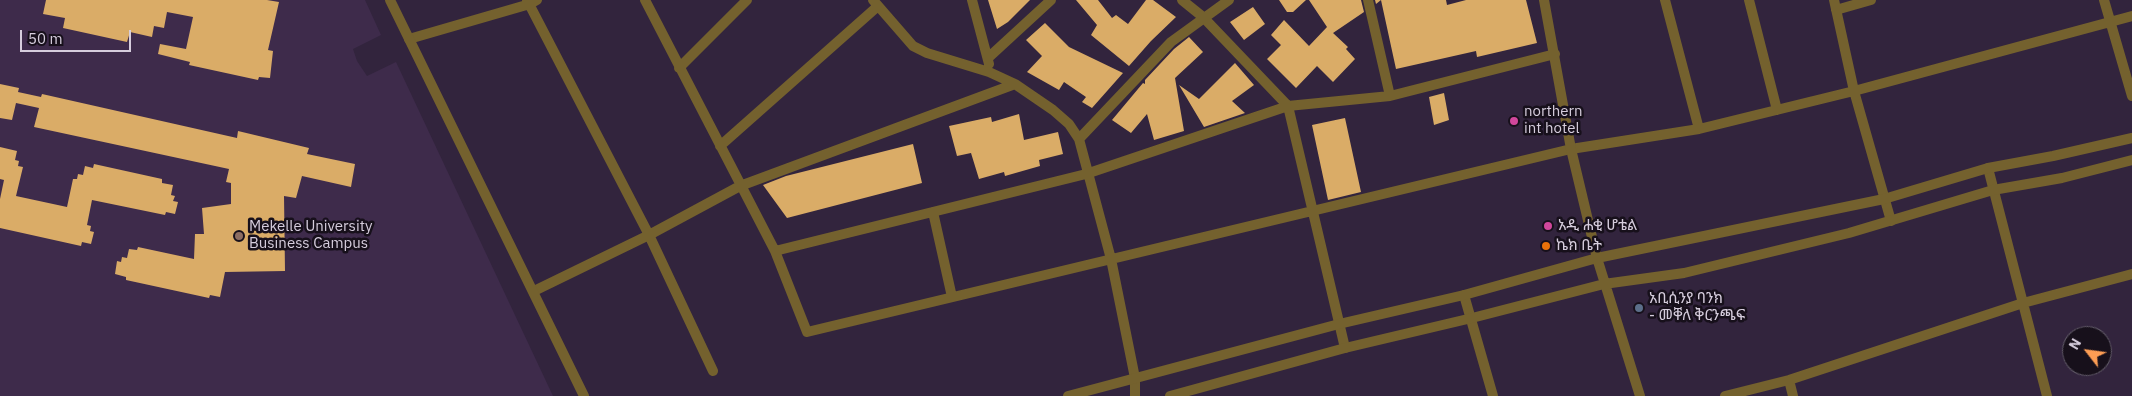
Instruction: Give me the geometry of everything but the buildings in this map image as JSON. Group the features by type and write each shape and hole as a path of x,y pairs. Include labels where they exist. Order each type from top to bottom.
{"street":[{"path":"390,0 584,396"},
{"path":"645,0 740,186 775,250 808,332 1571,149 1699,129 1854,91 2132,16"},
{"path":"679,68 747,0"},
{"path":"972,0 988,58 989,72"},
{"path":"988,58 1051,0"},
{"path":"1182,0 1203,17 1288,106 1345,348"},
{"path":"1079,139 1171,42 1229,0"},
{"path":"1368,0 1390,96"},
{"path":"1544,0 1571,149 1597,258 1640,396"},
{"path":"1665,0 1699,129"},
{"path":"1749,0 1777,110"},
{"path":"1871,0 1835,5 1854,91 1891,221"},
{"path":"2104,0 2132,96"},
{"path":"409,39 531,1 649,234 713,371"},
{"path":"720,146 876,3 913,46 927,53 989,72 1014,84 1053,110 1069,124 1079,139 1086,174 1111,259 1135,378 1135,396"},
{"path":"775,250 1086,174 1288,106 1390,96 1555,54"},
{"path":"534,291 740,186 1014,84"},
{"path":"1068,396 1339,324 1464,295 1597,258 1884,199 1988,168 2132,138"},
{"path":"1170,396 1345,348 1604,284 1684,273 1891,221 1993,190 2062,178 2132,160"},
{"path":"1988,168 2047,396"},
{"path":"933,212 952,297"},
{"path":"1725,396 1789,380 2023,303 2132,274"},
{"path":"1464,295 1493,396"},
{"path":"1789,380 1794,396"}],"shaded area":[{"name":"Mekelle University Business Campus","path":"0,0 365,0 381,35 353,49 357,61 367,76 396,62 553,396 0,396"}],"place":[{"name":"northern int hotel","path":"1514,121"},
{"name":"አዲ ሐቂ ሆቴል","path":"1548,226"},
{"name":"Mekelle University Business Campus","path":"239,236"},
{"name":"ኬክ ቤት","path":"1546,246"},
{"name":"አቢሲንያ ባንክ - መቐለ ቅርንጫፍ","path":"1639,308"}]}
